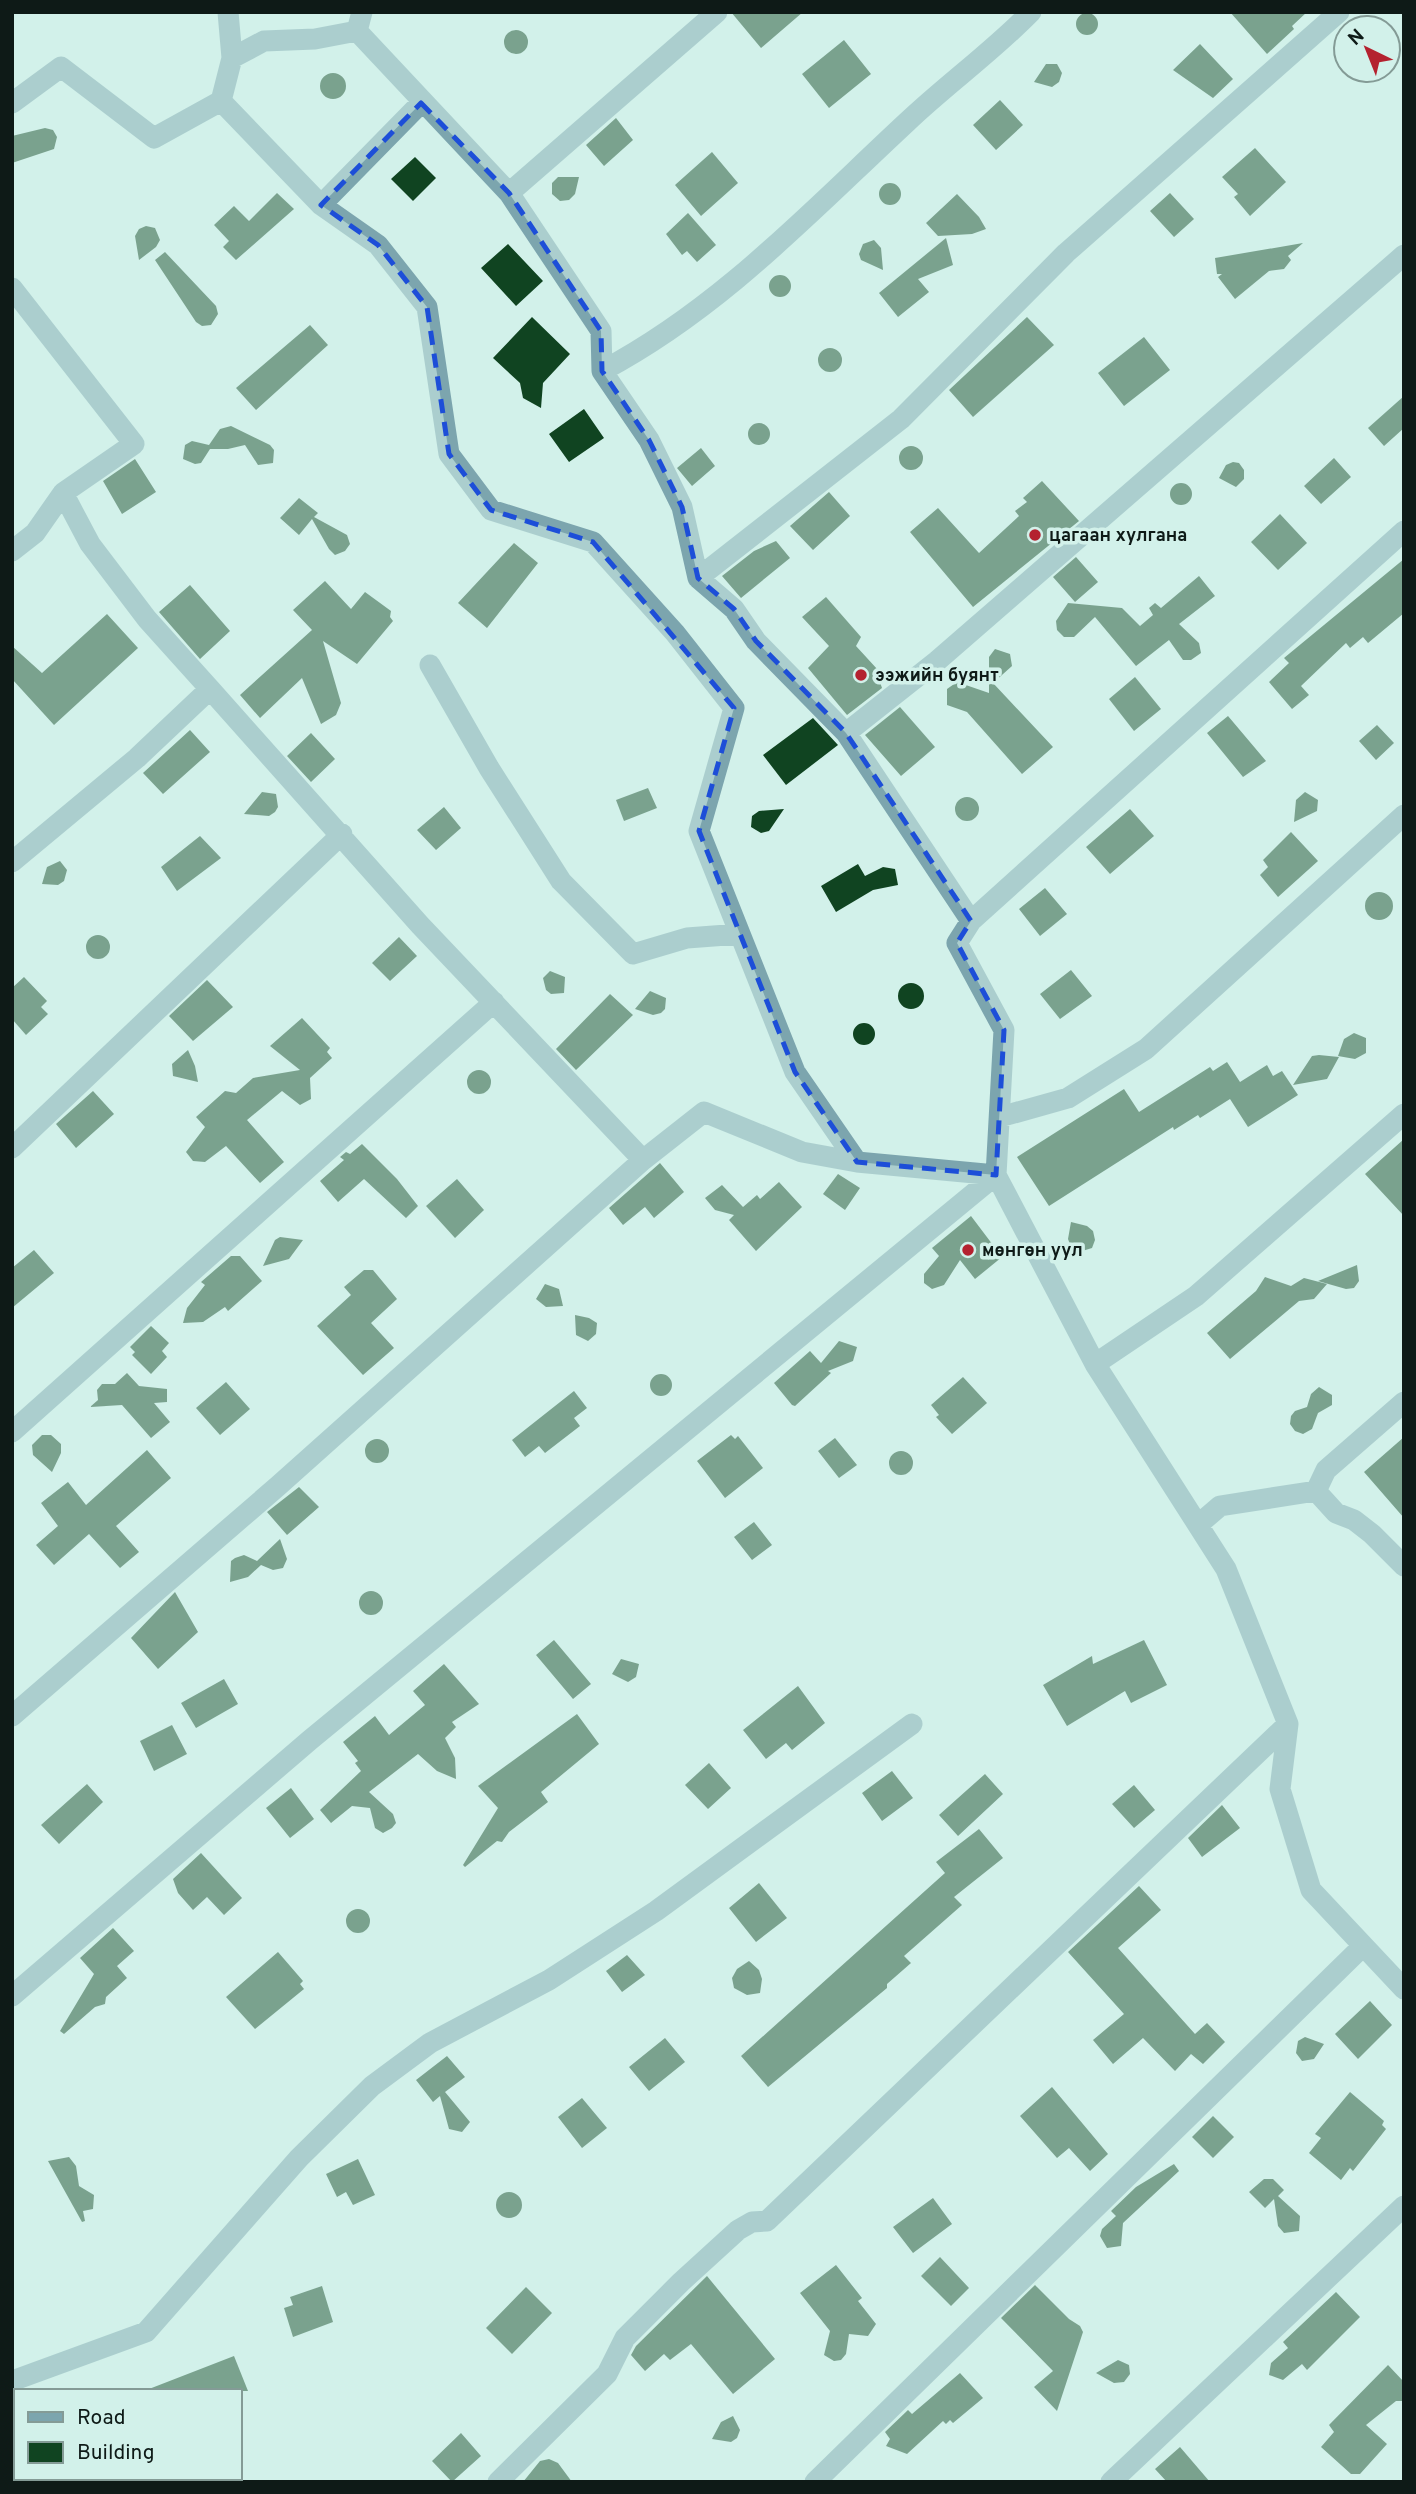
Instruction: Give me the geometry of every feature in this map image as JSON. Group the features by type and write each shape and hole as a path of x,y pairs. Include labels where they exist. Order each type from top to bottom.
{"street":[{"path":"12,103 61,67 154,138 221,101 232,58 228,12"},
{"path":"509,193 717,12"},
{"path":"602,371 636,353 726,290 798,228 908,121 1031,12"},
{"path":"698,578 901,419 1066,253 1339,12"},
{"path":"232,58 264,41 315,39 359,22 421,103 509,193 601,331 602,371 649,440 682,507 698,578 734,609 756,641 846,733 971,922"},
{"path":"221,101 321,205 378,245 427,307 449,454 491,510 593,542 675,634 734,708 699,831 795,1072 857,1162"},
{"path":"321,205 421,103"},
{"path":"846,733 937,661 1404,255"},
{"path":"12,288 134,444 63,493 35,533 12,551"},
{"path":"63,493 90,544 147,619 342,834 420,925 643,1160"},
{"path":"1404,531 971,922 957,943 1004,1030 996,1175 1095,1364 1226,1569 1288,1724 1280,1789 1311,1890 1404,1989"},
{"path":"429,665 489,768 561,881 633,954 687,939 740,934"},
{"path":"12,862 137,758 210,689"},
{"path":"1000,1117 1068,1098 1146,1049 1404,815"},
{"path":"12,1148 342,834"},
{"path":"12,1432 494,1002"},
{"path":"12,1716 278,1486 643,1160 704,1112 802,1152 857,1162 996,1175"},
{"path":"1095,1364 1196,1296 1404,1114"},
{"path":"12,1996 310,1740 996,1175"},
{"path":"1316,1490 1326,1470 1404,1402"},
{"path":"1199,1524 1220,1506 1316,1490"},
{"path":"1316,1490 1336,1513 1354,1520 1372,1534 1404,1566"},
{"path":"12,2381 146,2332 299,2158 372,2087 429,2043 549,1980 656,1911 912,1724"},
{"path":"498,2482 607,2374 625,2338 681,2282 738,2231 752,2222 767,2221 1288,1724"},
{"path":"815,2482 1362,1947"},
{"path":"1111,2482 1404,2206"}],"highlighted area":[{"path":"421,103 509,193 601,331 602,371 649,440 682,507 698,578 734,609 756,641 846,733 971,921 957,943 1004,1030 996,1175 857,1162 795,1072 699,831 734,708 593,542 491,510 449,454 427,307 378,245 321,205"}],"building":[{"path":"731,12 803,12 761,48"},
{"path":"1230,12 1307,12 1292,26 1294,29 1267,54"},
{"path":"1083,13 1091,13 1098,20 1098,28 1091,35 1083,35 1076,28 1076,20"},
{"path":"516,30 524,34 528,42 524,50 516,54 508,50 504,42 508,34"},
{"path":"844,40 871,74 829,108 802,74"},
{"path":"1200,44 1233,79 1213,98 1173,70"},
{"path":"1046,64 1057,64 1062,73 1059,82 1052,87 1034,82"},
{"path":"333,73 342,77 346,86 342,95 333,99 324,95 320,86 324,77"},
{"path":"1000,100 1023,125 996,150 973,125"},
{"path":"616,118 633,140 604,166 586,145"},
{"path":"45,128 53,130 57,137 54,149 12,163 12,136"},
{"path":"1255,148 1286,182 1250,216 1234,197 1238,194 1222,177"},
{"path":"712,152 738,183 701,216 675,185"},
{"path":"415,157 436,178 413,201 391,179"},
{"path":"558,177 579,177 575,194 569,200 560,201 552,194 552,183"},
{"path":"886,183 894,183 901,190 901,198 894,205 886,205 879,198 879,190"},
{"path":"277,193 294,209 236,260 223,247 229,241 214,225 234,206 249,221"},
{"path":"1170,193 1194,219 1174,237 1150,211"},
{"path":"957,194 979,217 986,229 972,234 938,236 926,223"},
{"path":"688,213 716,245 697,262 687,251 682,255 666,234"},
{"path":"146,226 155,228 160,240 156,247 139,260 135,236 139,229"},
{"path":"946,238 953,265 918,279 929,292 898,317 879,293"},
{"path":"874,240 881,248 883,270 861,260 859,254 863,244"},
{"path":"1303,243 1288,256 1291,260 1284,269 1269,271 1235,299 1218,277 1222,274 1217,274 1215,258"},
{"path":"508,244 543,281 516,306 481,268"},
{"path":"165,252 216,306 218,314 211,325 202,326 196,322 155,260"},
{"path":"776,275 784,275 791,282 791,290 784,297 776,297 769,290 769,282"},
{"path":"532,317 570,354 543,383 541,408 523,398 520,383 493,358"},
{"path":"1027,317 1054,345 973,417 949,390"},
{"path":"310,325 328,345 256,410 236,388"},
{"path":"1144,337 1170,370 1124,406 1098,373"},
{"path":"830,348 839,351 842,360 839,369 830,372 821,369 818,360 821,351"},
{"path":"1404,396 1404,428 1384,446 1368,428"},
{"path":"584,409 604,438 569,462 549,434"},
{"path":"755,423 763,423 770,430 770,438 763,445 755,445 748,438 748,430"},
{"path":"231,426 270,445 274,450 273,463 258,465 245,445 210,449 201,463 195,464 183,459 185,445 192,441 209,445 220,429"},
{"path":"911,446 919,450 923,458 919,466 911,470 903,466 899,458 903,450"},
{"path":"701,448 715,466 692,486 677,468"},
{"path":"1334,458 1351,477 1321,504 1304,486"},
{"path":"135,459 156,492 122,514 103,481"},
{"path":"1239,463 1244,470 1244,479 1236,487 1219,478 1226,465"},
{"path":"1042,481 1079,521 973,607 910,532 938,508 979,553 1019,516 1015,511 1027,502 1023,498"},
{"path":"1177,483 1185,483 1192,490 1192,498 1185,505 1177,505 1170,498 1170,490"},
{"path":"829,492 850,516 813,550 790,526"},
{"path":"299,498 318,513 314,517 347,535 350,544 345,551 335,555 312,519 299,535 280,518"},
{"path":"1280,514 1307,543 1278,570 1251,542"},
{"path":"776,541 790,558 741,598 722,576 754,551"},
{"path":"514,543 538,563 487,628 458,603"},
{"path":"1076,557 1098,582 1075,602 1053,577"},
{"path":"1404,559 1404,613 1368,643 1363,637 1350,648 1346,643 1301,686 1309,695 1292,709 1269,682 1289,663 1284,658"},
{"path":"1199,576 1215,596 1179,624 1199,643 1201,653 1191,660 1183,660 1169,640 1136,666 1095,617 1074,637 1064,637 1057,630 1056,621 1068,603 1122,608 1140,626 1153,615 1149,608 1155,603 1161,608"},
{"path":"325,581 351,609 365,592 391,611 390,617 393,621 357,664 323,641 341,703 336,715 321,724 302,678 260,718 240,695 312,630 293,610"},
{"path":"190,585 230,631 200,659 159,612"},
{"path":"826,597 861,637 856,646 889,682 879,679 882,688 847,715 808,668 829,646 802,617"},
{"path":"107,614 138,648 54,725 12,679 12,646 42,673"},
{"path":"995,649 1010,654 1012,666 993,683 1053,747 1022,774 967,712 947,705 947,689 957,682 989,693 989,657"},
{"path":"1135,677 1161,709 1134,731 1109,699"},
{"path":"900,707 935,747 901,776 865,735"},
{"path":"1228,716 1266,761 1243,777 1207,733"},
{"path":"813,718 838,745 786,785 763,755"},
{"path":"1377,725 1394,743 1376,760 1359,741"},
{"path":"190,730 210,752 163,794 143,773"},
{"path":"311,733 335,759 311,782 287,756"},
{"path":"648,788 657,808 624,821 616,800"},
{"path":"262,792 276,794 278,807 275,812 269,816 244,814"},
{"path":"1305,792 1318,800 1317,811 1294,822 1296,800"},
{"path":"967,797 975,801 979,809 975,817 967,821 959,817 955,809 959,801"},
{"path":"444,807 461,828 436,850 417,830"},
{"path":"784,809 769,831 761,833 751,827 752,816 759,811"},
{"path":"1130,809 1154,836 1110,874 1086,847"},
{"path":"1291,832 1318,861 1278,897 1260,875 1268,867 1263,860"},
{"path":"200,836 221,858 177,891 161,867"},
{"path":"60,861 67,870 64,881 58,885 42,884 47,867"},
{"path":"858,864 865,876 883,867 895,869 898,885 873,890 836,912 821,886"},
{"path":"1045,888 1067,914 1040,936 1019,909"},
{"path":"1379,892 1389,896 1393,906 1389,916 1379,920 1369,916 1365,906 1369,896"},
{"path":"98,935 106,939 110,947 106,955 98,959 90,955 86,947 90,939"},
{"path":"399,937 417,956 390,981 372,963"},
{"path":"1071,970 1092,996 1060,1019 1040,994"},
{"path":"550,971 565,977 564,993 551,994 546,990 543,978"},
{"path":"24,977 47,1001 41,1007 48,1014 26,1035 12,1019 12,988"},
{"path":"207,980 233,1007 193,1041 169,1016"},
{"path":"911,983 920,987 924,996 920,1005 911,1009 902,1005 898,996 902,987"},
{"path":"650,991 666,998 665,1009 661,1013 653,1015 635,1009"},
{"path":"610,994 633,1015 576,1070 556,1049"},
{"path":"302,1018 330,1048 327,1052 332,1058 310,1078 311,1099 300,1105 282,1091 247,1120 284,1162 260,1183 226,1146 205,1162 193,1161 186,1152 205,1127 196,1117 225,1091 236,1093 253,1078 300,1070 270,1046"},
{"path":"860,1023 868,1023 875,1030 875,1038 868,1045 860,1045 853,1038 853,1030"},
{"path":"1354,1033 1366,1038 1366,1053 1355,1059 1338,1056 1344,1039"},
{"path":"188,1050 198,1082 173,1076 172,1064"},
{"path":"1312,1056 1339,1057 1327,1079 1293,1085"},
{"path":"1227,1062 1240,1082 1267,1065 1273,1076 1282,1071 1298,1095 1248,1127 1230,1099 1200,1118 1198,1115 1174,1130 1173,1127 1049,1206 1017,1157 1124,1089 1139,1112 1210,1067 1213,1071"},
{"path":"479,1070 487,1074 491,1082 487,1090 479,1094 471,1090 467,1082 471,1074"},
{"path":"93,1091 114,1114 76,1148 56,1124"},
{"path":"1404,1139 1404,1216 1365,1174"},
{"path":"362,1144 397,1179 418,1206 406,1218 364,1179 338,1202 320,1181 344,1160 340,1157 346,1152 350,1154"},
{"path":"660,1163 684,1192 654,1218 645,1207 623,1225 609,1208"},
{"path":"838,1174 860,1188 845,1210 823,1194"},
{"path":"457,1179 484,1210 455,1238 426,1206"},
{"path":"779,1182 802,1207 756,1251 729,1220 734,1215 715,1210 705,1198 722,1185 743,1207 757,1195 760,1199"},
{"path":"971,1216 1002,1257 975,1279 960,1260 944,1285 932,1289 924,1283 924,1274 939,1256 932,1248"},
{"path":"1071,1222 1087,1226 1093,1231 1095,1240 1092,1248 1079,1252 1071,1247 1068,1239"},
{"path":"280,1237 303,1240 289,1259 263,1266 275,1240"},
{"path":"34,1250 54,1273 12,1308 12,1268"},
{"path":"231,1256 240,1256 262,1281 228,1311 225,1307 203,1322 183,1323 187,1308 205,1285 201,1282"},
{"path":"1357,1265 1359,1281 1354,1288 1346,1289 1318,1281"},
{"path":"364,1270 373,1270 397,1299 371,1323 394,1348 363,1375 317,1326 351,1295 344,1287"},
{"path":"1265,1277 1291,1286 1304,1278 1327,1284 1314,1299 1299,1301 1230,1359 1207,1333 1256,1291"},
{"path":"545,1284 559,1289 563,1306 546,1307 536,1299"},
{"path":"575,1315 597,1323 596,1334 588,1341 576,1335"},
{"path":"151,1326 169,1343 162,1351 167,1357 151,1374 132,1355 135,1352 130,1347"},
{"path":"839,1341 857,1347 853,1361 828,1371 831,1373 795,1406 792,1405 774,1383 810,1351 821,1363"},
{"path":"127,1373 139,1386 167,1389 167,1402 154,1403 170,1422 151,1438 122,1405 90,1407 98,1400 97,1390 102,1384 115,1384"},
{"path":"657,1374 665,1374 672,1381 672,1389 665,1396 657,1396 650,1389 650,1381"},
{"path":"963,1377 987,1403 952,1434 936,1417 939,1415 931,1405"},
{"path":"226,1382 250,1409 220,1435 196,1408"},
{"path":"1319,1387 1332,1395 1332,1405 1318,1413 1312,1429 1303,1434 1295,1431 1290,1424 1291,1416 1295,1411 1307,1407 1311,1394"},
{"path":"574,1391 587,1408 574,1418 580,1426 545,1453 539,1446 525,1457 512,1440"},
{"path":"42,1435 51,1435 61,1444 61,1453 52,1472 33,1455 32,1445"},
{"path":"731,1435 735,1439 738,1436 763,1468 725,1498 697,1461"},
{"path":"1404,1437 1404,1518 1364,1472"},
{"path":"835,1438 857,1465 839,1478 818,1451"},
{"path":"377,1439 385,1443 389,1451 385,1459 377,1463 369,1459 365,1451 369,1443"},
{"path":"147,1450 171,1478 116,1526 139,1552 120,1568 89,1534 54,1565 36,1545 58,1526 41,1503 68,1482 86,1505"},
{"path":"901,1451 912,1458 913,1463 906,1474 901,1475 890,1468 889,1463 896,1452"},
{"path":"299,1487 319,1507 287,1535 267,1512"},
{"path":"754,1522 772,1545 752,1560 734,1537"},
{"path":"280,1539 287,1559 283,1568 273,1570 261,1565 248,1577 230,1582 231,1561 244,1555 257,1561"},
{"path":"371,1591 379,1595 383,1603 379,1611 371,1615 363,1611 359,1603 363,1595"},
{"path":"175,1592 198,1632 158,1669 131,1638"},
{"path":"554,1640 591,1684 573,1699 536,1655"},
{"path":"1144,1640 1167,1685 1131,1703 1125,1691 1067,1726 1043,1685 1092,1656 1093,1664"},
{"path":"621,1659 639,1664 636,1677 628,1682 612,1674"},
{"path":"444,1664 479,1704 452,1722 456,1727 445,1738 455,1758 456,1779 437,1771 418,1754 369,1792 393,1814 396,1823 392,1828 383,1833 375,1828 370,1808 352,1806 331,1823 320,1810 361,1771 355,1763 358,1761 343,1742 375,1716 389,1735 425,1705 413,1691"},
{"path":"224,1679 238,1704 196,1728 181,1703"},
{"path":"798,1686 825,1723 792,1750 786,1743 766,1759 743,1730"},
{"path":"577,1714 599,1744 541,1792 548,1802 509,1832 502,1842 497,1841 465,1867 463,1865 498,1808 478,1786"},
{"path":"172,1725 187,1754 154,1771 140,1741"},
{"path":"709,1763 731,1788 708,1809 685,1785"},
{"path":"892,1771 913,1798 882,1821 862,1793"},
{"path":"985,1774 1003,1794 958,1836 939,1815"},
{"path":"87,1784 103,1802 59,1844 41,1825"},
{"path":"1134,1785 1155,1810 1134,1828 1112,1804"},
{"path":"291,1788 314,1819 290,1838 266,1808"},
{"path":"1222,1805 1240,1828 1202,1857 1188,1838"},
{"path":"979,1829 1003,1858 954,1897 962,1905 904,1956 911,1963 887,1984 887,1988 768,2087 741,2056 945,1873 936,1862"},
{"path":"201,1853 242,1898 224,1915 207,1897 193,1910 178,1893 173,1879"},
{"path":"759,1883 787,1918 756,1942 729,1908"},
{"path":"1139,1886 1161,1910 1118,1948 1195,2034 1207,2023 1225,2042 1203,2064 1191,2054 1175,2071 1143,2038 1113,2064 1093,2040 1124,2014 1068,1952"},
{"path":"358,1909 369,1916 370,1921 363,1932 358,1933 347,1926 346,1921 353,1910"},
{"path":"113,1928 134,1951 117,1966 127,1978 106,1997 105,2004 95,2007 64,2034 60,2031 94,1974 80,1958"},
{"path":"278,1952 303,1981 300,1984 304,1989 255,2029 226,1997"},
{"path":"627,1955 645,1975 622,1992 606,1971"},
{"path":"749,1961 759,1970 762,1979 760,1993 747,1995 734,1988 732,1978 737,1969"},
{"path":"1370,2001 1392,2025 1358,2059 1335,2034"},
{"path":"1305,2037 1324,2044 1314,2059 1302,2061 1296,2053 1298,2041"},
{"path":"665,2038 685,2062 649,2091 629,2067"},
{"path":"447,2056 465,2077 445,2092 470,2122 462,2132 449,2129 440,2096 433,2102 416,2080"},
{"path":"1052,2087 1108,2154 1090,2171 1069,2148 1057,2158 1020,2116"},
{"path":"1350,2092 1384,2121 1382,2125 1386,2129 1353,2171 1350,2168 1341,2180 1309,2153 1321,2138 1315,2134"},
{"path":"582,2098 607,2128 582,2148 558,2117"},
{"path":"1213,2116 1234,2137 1213,2158 1192,2137"},
{"path":"69,2157 76,2166 79,2186 94,2195 93,2209 83,2211 85,2221 82,2222 48,2161"},
{"path":"358,2159 375,2195 353,2205 346,2192 337,2197 326,2174"},
{"path":"1174,2164 1179,2171 1123,2223 1121,2246 1107,2248 1100,2236 1102,2229 1116,2216 1111,2211 1136,2187"},
{"path":"1264,2179 1273,2179 1284,2190 1278,2196 1300,2216 1299,2231 1284,2233 1278,2226 1274,2199 1265,2208 1249,2192"},
{"path":"509,2192 518,2196 522,2205 518,2214 509,2218 500,2214 496,2205 500,2196"},
{"path":"933,2198 952,2224 913,2253 893,2227"},
{"path":"940,2257 969,2288 951,2306 921,2276"},
{"path":"836,2265 862,2298 858,2301 876,2324 868,2336 849,2334 846,2354 841,2360 834,2361 824,2355 830,2331 800,2293"},
{"path":"707,2276 775,2359 733,2394 691,2344 670,2360 664,2354 645,2371 631,2355 636,2346"},
{"path":"1035,2285 1069,2319 1080,2326 1083,2332 1057,2411 1034,2387 1053,2371 1001,2318"},
{"path":"322,2286 333,2322 293,2337 284,2308 293,2305 290,2297"},
{"path":"526,2287 552,2313 512,2354 486,2328"},
{"path":"1336,2292 1360,2317 1307,2370 1302,2364 1283,2380 1269,2375 1271,2363 1288,2348 1283,2342"},
{"path":"234,2356 248,2391 242,2389 149,2389"},
{"path":"1118,2360 1129,2365 1130,2374 1124,2382 1114,2383 1096,2373"},
{"path":"1388,2365 1404,2382 1404,2401 1396,2401 1366,2425 1387,2444 1360,2474 1351,2474 1321,2447 1334,2432 1329,2425"},
{"path":"960,2373 983,2398 953,2423 950,2420 946,2424 943,2421 907,2454 886,2446 890,2439 885,2432 908,2410 912,2414"},
{"path":"733,2416 740,2430 737,2438 731,2442 712,2439 721,2422"},
{"path":"461,2433 481,2456 452,2482 432,2461"},
{"path":"1180,2447 1210,2482 1167,2482 1155,2469"},
{"path":"549,2459 558,2463 572,2482 523,2482 540,2461"}],"place":[{"name":"цагаан хулгана","path":"1035,535"},
{"name":"ээжийн буянт","path":"861,675"},
{"name":"мөнгөн уул","path":"968,1250"}]}
